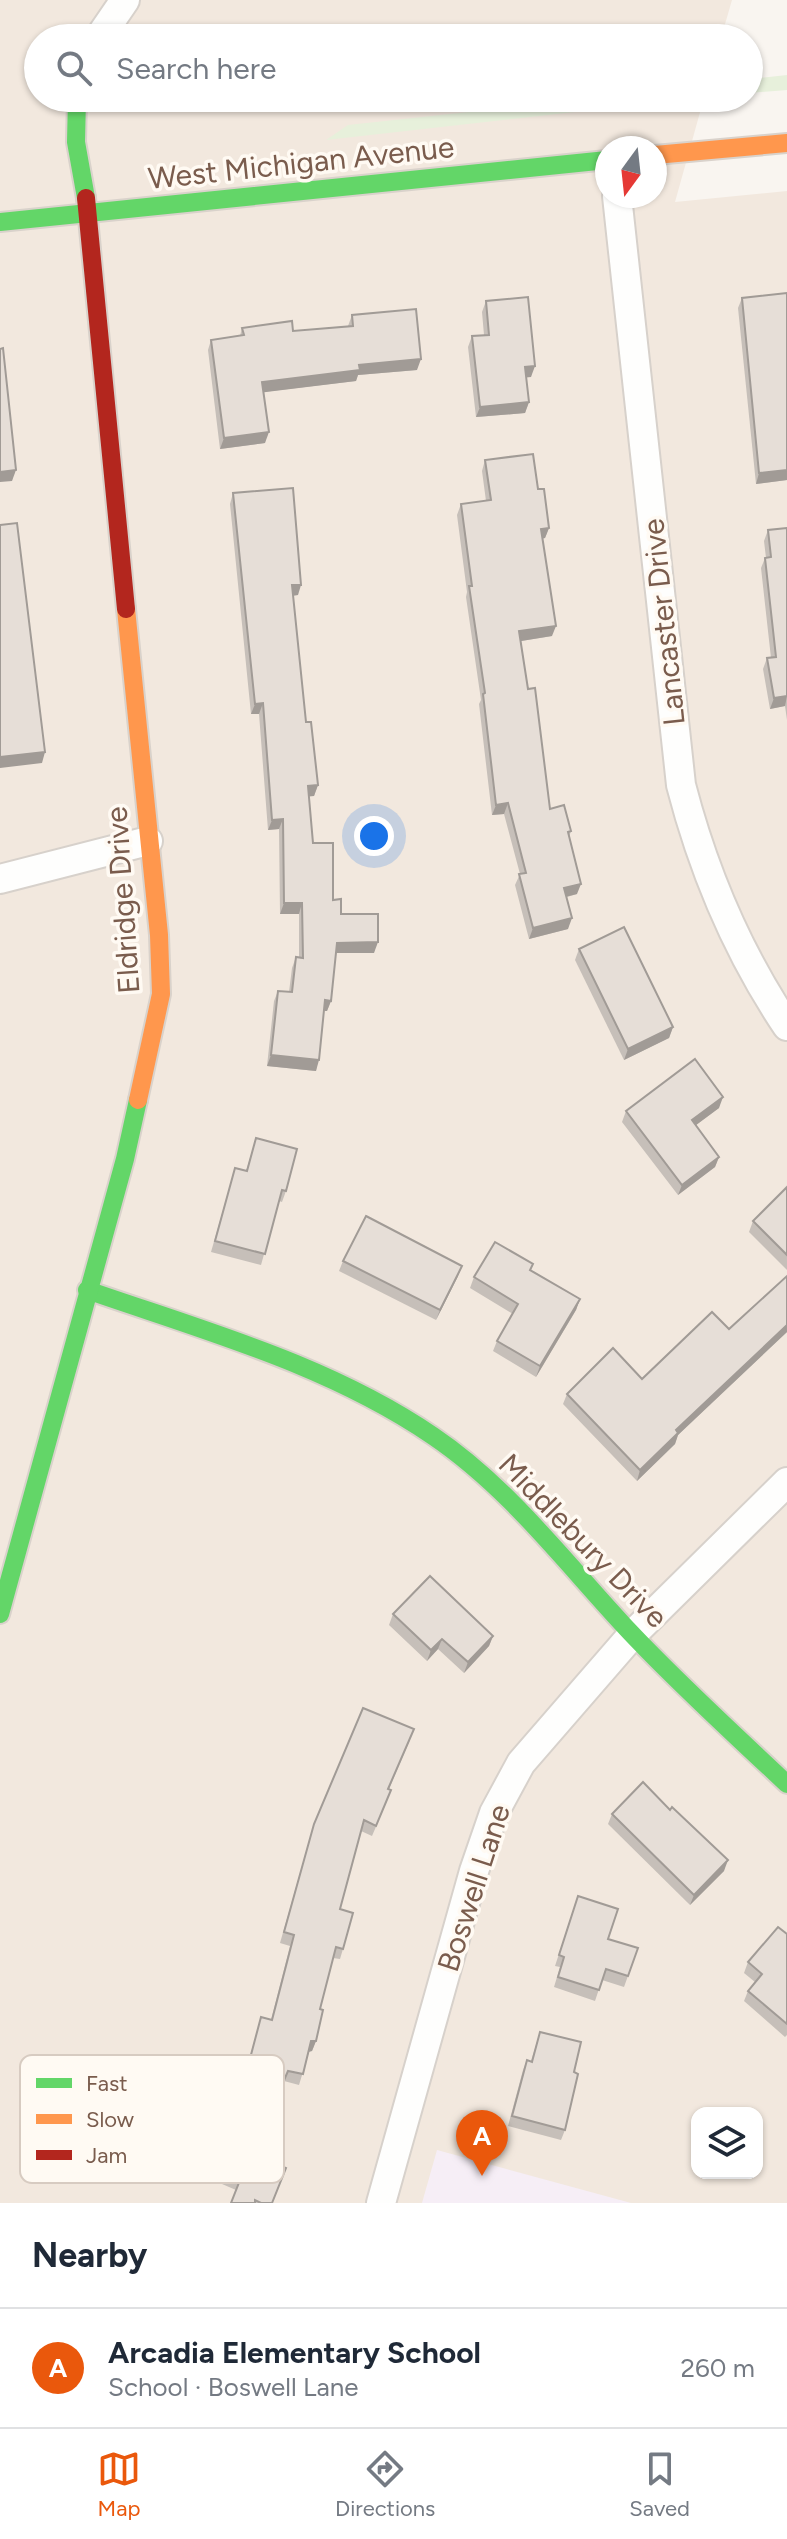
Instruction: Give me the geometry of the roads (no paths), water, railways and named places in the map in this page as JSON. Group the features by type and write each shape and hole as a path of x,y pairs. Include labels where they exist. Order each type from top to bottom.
{"street":[{"path":"109,24 125,0"},
{"name":"Eldridge Drive","path":"0,1614 125,1159 161,994 159,935 88,212 76,142 77,112"},
{"path":"667,154 787,143"},
{"name":"West Michigan Avenue","path":"0,222 595,161"},
{"name":"Lancaster Drive","path":"618,208 681,785 696,843 741,948 787,1026"},
{"path":"0,879 148,841"},
{"name":"Middlebury Drive","path":"87,1290 284,1359 353,1390 431,1435 492,1482 632,1635 787,1784"},
{"name":"Boswell Lane","path":"381,2203 474,1871 494,1813 521,1763 632,1635 787,1482"}],"place":[{"name":"Arcadia Elementary School","path":"482,2176"}]}
